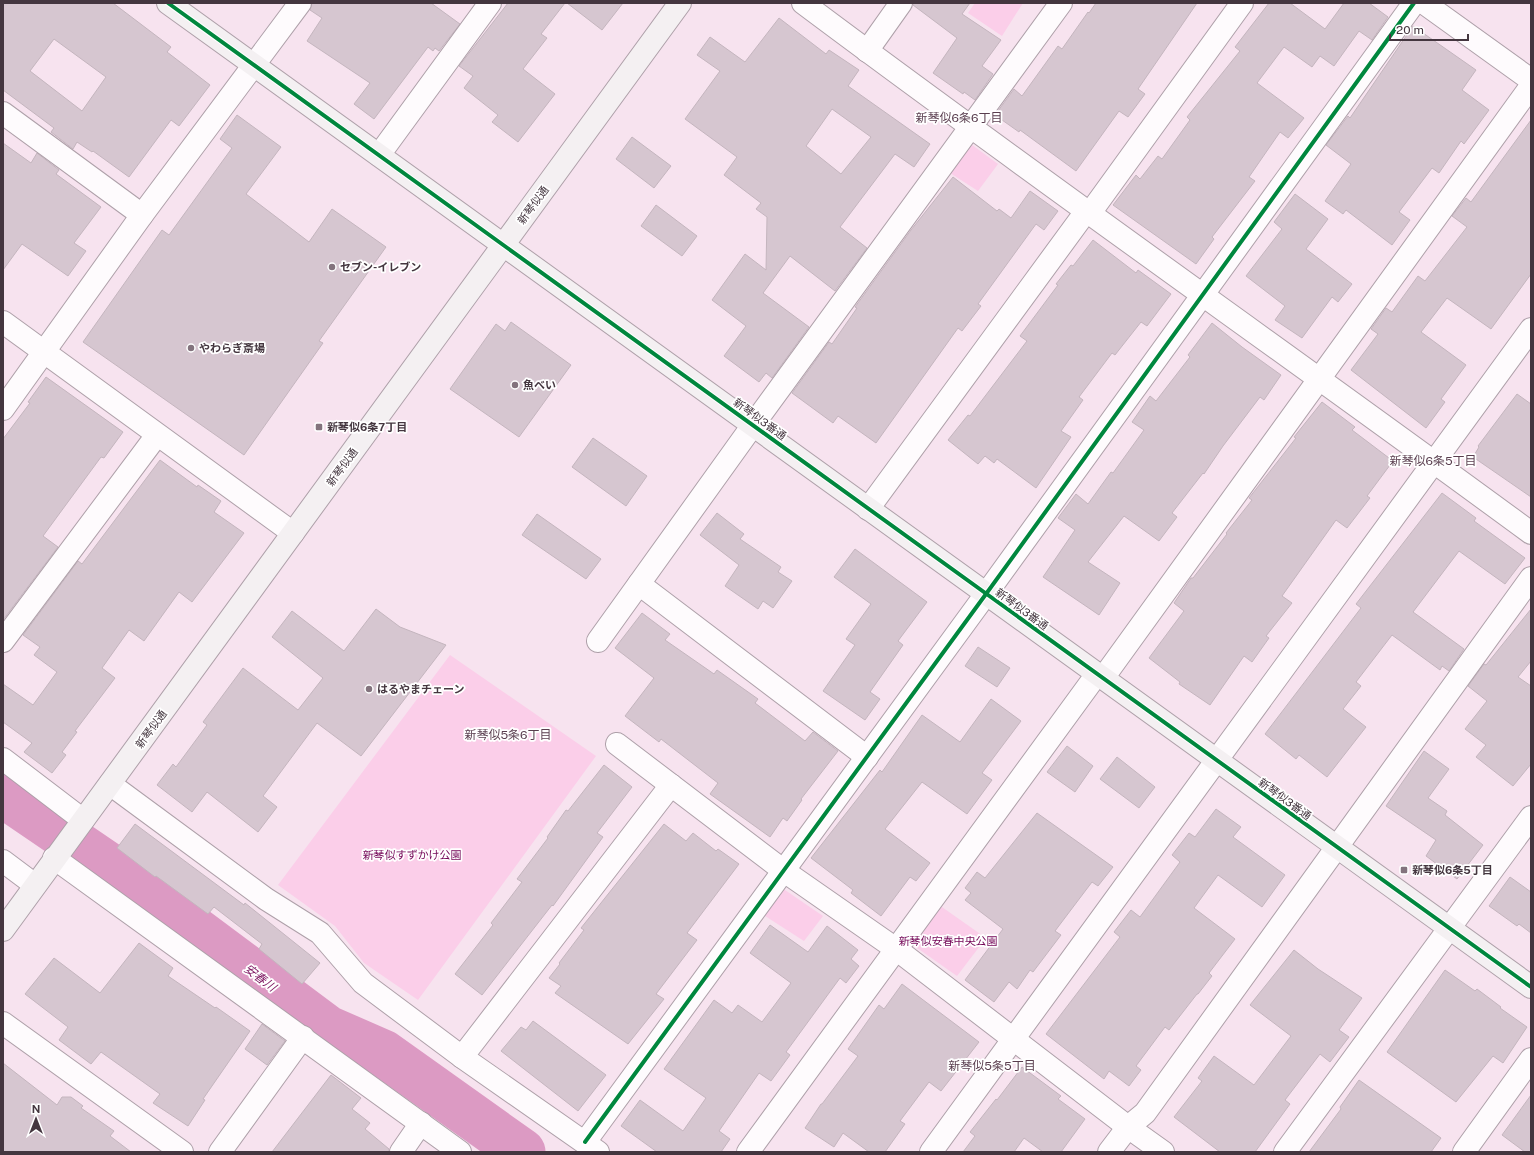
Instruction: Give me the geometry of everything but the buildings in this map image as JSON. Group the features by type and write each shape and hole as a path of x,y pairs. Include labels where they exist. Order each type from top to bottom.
{"street":[{"name":"新琴似3番通","path":"168,3 1531,987"},
{"path":"3,409 142,215 300,3"},
{"path":"379,155 490,3"},
{"name":"新琴似通","path":"3,930 680,3"},
{"path":"803,3 1531,533"},
{"path":"867,51 901,3"},
{"path":"598,641 1060,3"},
{"path":"868,509 1242,3"},
{"path":"110,784 266,899 320,933 363,983 462,1057 592,1147 784,871 1414,3"},
{"path":"1424,3 1531,80"},
{"path":"748,1152 896,949 1320,379 1531,86"},
{"path":"3,113 142,215"},
{"path":"3,322 293,533"},
{"path":"931,1152 1531,329"},
{"path":"3,641 157,435"},
{"path":"1109,1152 1128,1127 1145,1113 1531,578"},
{"path":"639,584 867,757"},
{"path":"617,744 784,871 896,949 1128,1127 1163,1152"},
{"path":"3,759 80,823"},
{"path":"462,1057 671,785"},
{"path":"1285,1152 1531,817"},
{"path":"57,855 460,1152"},
{"path":"3,862 35,885"},
{"path":"3,1023 182,1152"},
{"path":"220,1152 303,1037"},
{"path":"1464,1152 1531,1059"},
{"path":"401,1152 421,1123"}],"green space":[{"path":"975,3 1023,3 1002,36 968,13"},
{"path":"968,142 998,164 978,191 947,171"},
{"name":"新琴似すずかけ公園","path":"450,655 596,756 418,1000 364,963 335,926 278,885"},
{"path":"782,888 823,916 804,941 762,914"},
{"name":"新琴似安春中央公園","path":"939,905 986,938 957,976 910,943"}],"waterway":[{"name":"安春川","path":"3,794 116,871 328,1029 383,1053 522,1152"}],"cycle path":[{"path":"168,3 1531,987"},
{"path":"585,1142 986,594 1414,3"}],"place":[{"name":"セブン-イレブン","path":"332,267"},
{"name":"やわらぎ斎場","path":"191,348"},
{"name":"魚べい","path":"515,385"},
{"name":"新琴似6条7丁目","path":"319,427"},
{"name":"はるやまチェーン","path":"369,689"},
{"name":"新琴似6条5丁目","path":"1404,870"}],"district":[{"name":"新琴似6条6丁目","path":"959,118"},
{"name":"新琴似6条5丁目","path":"1433,461"},
{"name":"新琴似5条6丁目","path":"508,735"},
{"name":"新琴似5条5丁目","path":"992,1066"}]}
